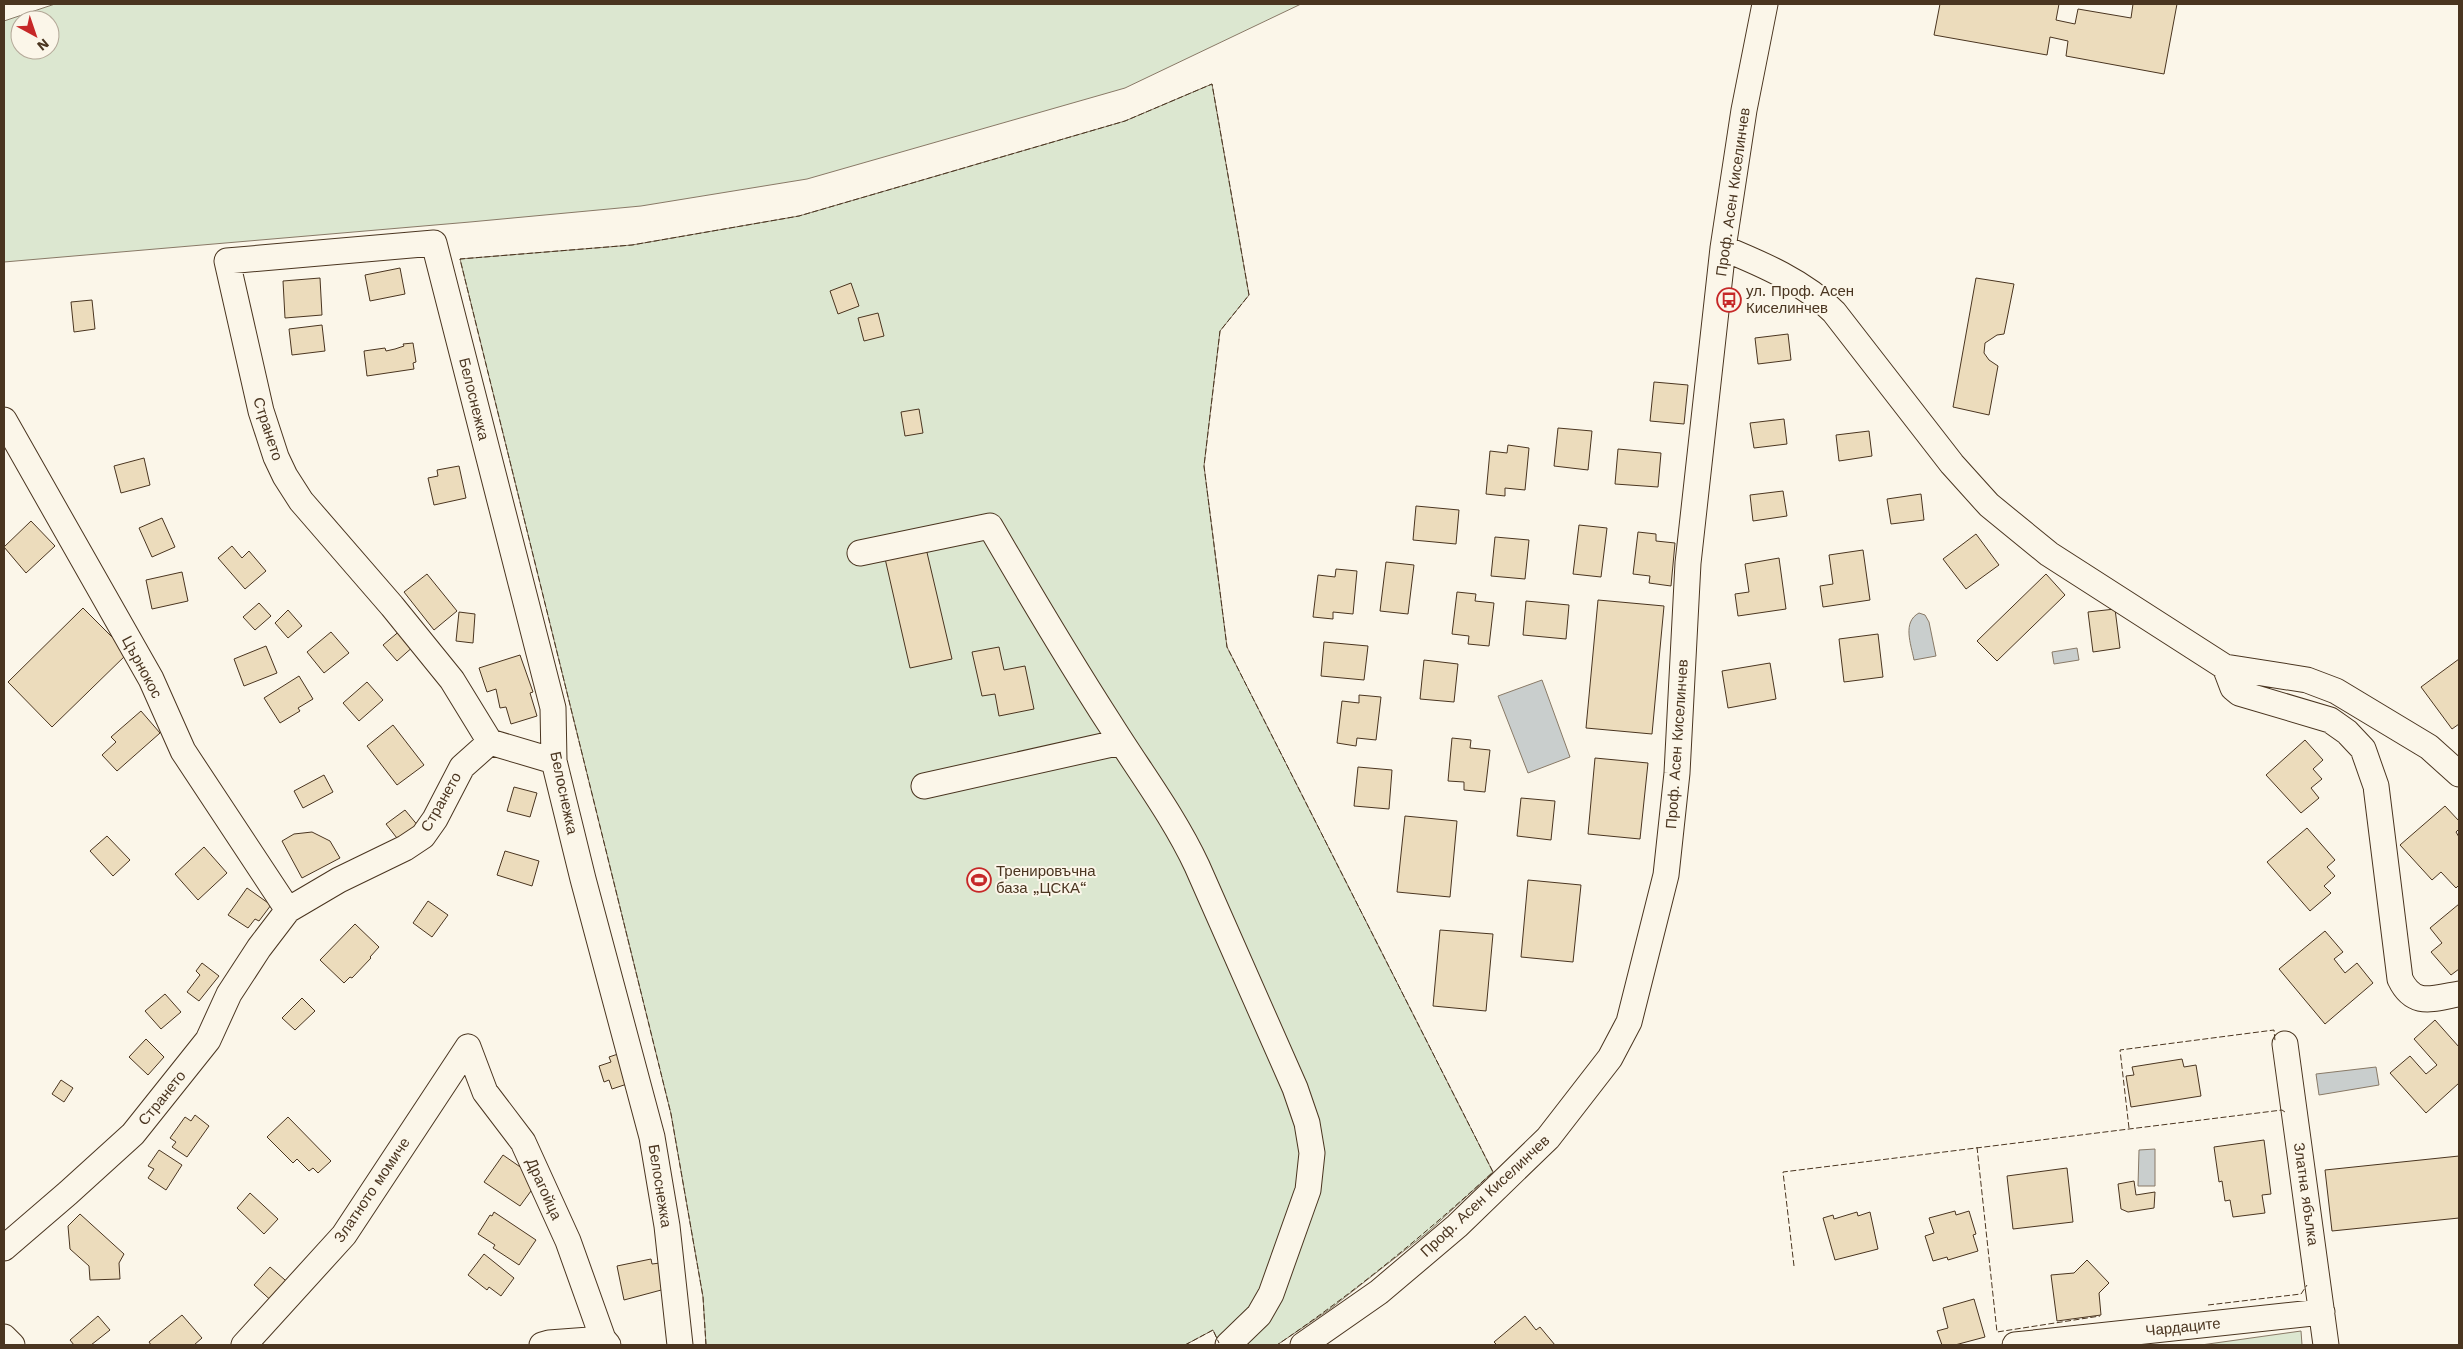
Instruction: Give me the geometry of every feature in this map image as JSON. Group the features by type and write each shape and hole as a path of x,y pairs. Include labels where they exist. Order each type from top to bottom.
{"street":[{"name":"Проф. Асен Киселинчев","path":"1303,1345 1379,1292 1436,1244 1548,1138 1610,1058 1629,1022 1666,875 1677,773 1688,563 1723,248 1744,110 1765,4"},
{"name":"Белоснежка","path":"227,261 434,243 553,708 554,761 583,879 652,1137 667,1226 680,1345"},
{"path":"1723,248 1752,260 1819,297 1834,312 1952,464 1989,505 2049,554 2225,667 2307,680 2336,691 2428,747 2459,774"},
{"name":"Странето","path":"4,1248 133,1134 208,1040 229,994 259,948 288,910 339,880 405,848 423,836 435,819 462,767 490,742 452,680 392,606 301,501 285,476 276,457 261,411 227,261"},
{"name":"Църнокос","path":"4,420 151,679 183,751 288,910"},
{"path":"860,553 990,526 1037,608 1121,742 1162,801 1194,858 1295,1088 1307,1123 1312,1153 1308,1190 1271,1294 1259,1315 1228,1345"},
{"path":"2225,667 2233,688 2239,693 2330,720 2348,732 2363,750 2376,786 2400,979 2413,997 2421,1000 2459,994"},
{"path":"490,742 554,761"},
{"path":"924,786 1121,742"},
{"name":"Златна ябълка","path":"2285,1044 2326,1345"},
{"name":"Драгойца","path":"468,1047 485,1092 527,1151 568,1241 605,1342"},
{"name":"Златното момиче","path":"244,1345 344,1235 468,1047"},
{"name":"Чардаците","path":"2015,1345 2322,1312"},
{"path":"4,1338 12,1345"},
{"path":"542,1345 549,1343 605,1342"}],"green space":[{"path":"55,4 1301,4 1125,88 807,179 641,206 4,262 4,21 10,19 10,60 60,60 60,10 37,10"},
{"name":"Тренировъчна база „ЦСКА“","path":"1212,84 1249,295 1220,331 1204,466 1227,647 1493,1172 1428,1232 1330,1309 1277,1345 1220,1345 1213,1330 1185,1345 706,1345 703,1297 671,1114 460,259 632,245 799,216 1125,121"},
{"path":"2301,1331 2302,1345 2201,1345"}],"shaded area":[{"path":"1919,613 1925,615 1929,622 1936,656 1914,660 1909,628 1914,617"},
{"path":"2077,648 2079,660 2054,664 2052,652"},
{"path":"1542,680 1570,757 1528,773 1498,696"},
{"path":"2376,1067 2379,1085 2319,1095 2316,1074"},
{"path":"2155,1149 2155,1186 2138,1186 2139,1150"}],"building":[{"path":"1940,4 2059,4 2056,20 2075,24 2078,9 2131,18 2133,4 2177,4 2164,74 2066,56 2068,41 2050,37 2047,55 1934,35"},
{"path":"400,268 405,294 370,301 365,275"},
{"path":"320,278 322,315 285,318 283,281"},
{"path":"1976,278 2014,284 2004,334 1997,335 1985,343 1984,353 1989,360 1998,366 1989,415 1953,407"},
{"path":"851,283 859,306 838,314 830,291"},
{"path":"92,300 95,329 74,332 71,302"},
{"path":"878,313 884,336 864,341 858,318"},
{"path":"322,325 325,351 292,355 289,329"},
{"path":"1788,334 1791,360 1758,364 1755,338"},
{"path":"413,343 416,362 413,363 414,369 367,376 364,351 385,348 386,351 404,346 403,344"},
{"path":"1654,382 1688,385 1684,424 1650,421"},
{"path":"919,409 923,433 905,436 901,412"},
{"path":"1784,419 1787,444 1754,448 1750,423"},
{"path":"1558,428 1592,431 1588,470 1554,466"},
{"path":"1869,431 1872,456 1839,461 1836,435"},
{"path":"1508,445 1529,448 1525,490 1505,488 1505,496 1486,494 1490,451 1507,453"},
{"path":"1618,449 1661,453 1658,487 1615,484"},
{"path":"144,458 150,485 121,493 114,466"},
{"path":"459,466 466,498 434,505 428,478 438,476 437,470"},
{"path":"1783,491 1787,516 1753,521 1750,495"},
{"path":"1921,494 1924,520 1891,524 1887,499"},
{"path":"1416,506 1459,510 1456,544 1413,540"},
{"path":"162,518 175,547 152,557 139,528"},
{"path":"31,521 55,546 26,573 4,547"},
{"path":"1579,525 1607,528 1601,577 1573,574"},
{"path":"1638,532 1656,534 1656,541 1675,543 1671,586 1649,583 1650,576 1633,574"},
{"path":"1976,534 1999,565 1966,589 1943,559"},
{"path":"1495,537 1529,540 1525,579 1491,576"},
{"path":"925,544 952,659 910,668 884,554"},
{"path":"232,546 242,558 249,551 266,571 245,589 218,558"},
{"path":"1863,550 1870,600 1823,607 1820,586 1833,584 1829,555"},
{"path":"1779,558 1786,609 1738,616 1735,594 1749,592 1745,564"},
{"path":"1386,562 1414,565 1408,614 1380,611"},
{"path":"1336,569 1357,571 1353,614 1333,612 1333,619 1313,617 1318,575 1335,577"},
{"path":"182,572 188,601 152,609 146,580"},
{"path":"427,574 457,611 434,630 404,592"},
{"path":"2046,574 2065,595 1997,661 1977,641"},
{"path":"1457,592 1476,594 1475,601 1494,603 1489,646 1468,644 1469,636 1452,634"},
{"path":"1598,600 1664,606 1652,734 1586,728"},
{"path":"1526,601 1569,605 1566,639 1523,635"},
{"path":"259,603 271,616 255,630 243,617"},
{"path":"83,608 128,653 52,727 8,682"},
{"path":"2115,609 2120,648 2093,652 2088,612"},
{"path":"288,610 302,626 288,638 275,623"},
{"path":"459,612 475,614 473,643 456,641"},
{"path":"402,629 415,645 397,661 383,645"},
{"path":"331,632 349,653 324,673 307,652"},
{"path":"1878,634 1883,677 1844,682 1839,639"},
{"path":"1324,642 1368,646 1364,680 1321,676"},
{"path":"266,646 277,673 244,686 234,659"},
{"path":"999,647 1004,670 1025,666 1034,709 999,716 995,694 982,696 972,652"},
{"path":"520,655 533,692 530,693 537,716 511,724 506,707 500,708 496,689 487,692 479,668"},
{"path":"2459,659 2459,724 2452,729 2421,687"},
{"path":"1424,660 1458,664 1454,702 1420,699"},
{"path":"1770,663 1776,699 1728,708 1722,671"},
{"path":"299,676 313,699 298,708 300,711 280,723 264,698"},
{"path":"367,682 383,700 359,721 343,703"},
{"path":"1359,695 1381,697 1376,740 1357,738 1356,746 1337,743 1342,701 1359,703"},
{"path":"141,711 160,733 117,771 102,755 116,742 111,737"},
{"path":"393,725 424,765 397,785 367,746"},
{"path":"1452,738 1471,740 1470,748 1490,750 1485,792 1464,790 1464,782 1448,781"},
{"path":"2305,740 2323,760 2313,769 2322,779 2311,788 2319,798 2301,813 2266,775"},
{"path":"1595,758 1648,763 1640,839 1588,834"},
{"path":"1358,767 1392,770 1389,809 1354,806"},
{"path":"324,775 333,792 303,808 294,791"},
{"path":"514,787 537,793 530,817 507,811"},
{"path":"1521,798 1555,801 1551,840 1517,836"},
{"path":"2445,806 2459,821 2459,829 2456,832 2459,837 2459,885 2456,888 2441,872 2432,880 2400,845"},
{"path":"405,810 419,827 400,842 386,824"},
{"path":"1405,816 1457,821 1450,897 1397,892"},
{"path":"2307,828 2335,860 2327,867 2335,876 2324,886 2331,893 2310,911 2267,862"},
{"path":"312,832 330,841 340,858 302,878 282,841 294,834"},
{"path":"107,836 130,860 113,876 90,851"},
{"path":"204,847 227,873 198,900 175,874"},
{"path":"505,851 539,861 532,886 497,875"},
{"path":"1528,880 1581,885 1573,962 1521,957"},
{"path":"247,888 271,905 259,921 255,919 248,928 228,915"},
{"path":"428,901 448,915 432,937 413,923"},
{"path":"2459,904 2459,969 2451,975 2431,952 2442,943 2430,928"},
{"path":"355,924 379,947 352,978 350,977 344,983 320,960"},
{"path":"1440,930 1493,934 1486,1011 1433,1006"},
{"path":"2325,931 2343,952 2334,959 2345,973 2357,963 2373,983 2325,1024 2279,969"},
{"path":"202,963 219,976 199,1001 187,992 200,975 196,971"},
{"path":"165,994 181,1012 161,1029 145,1011"},
{"path":"302,998 315,1011 295,1030 282,1018"},
{"path":"2435,1020 2459,1047 2459,1083 2426,1113 2390,1073 2410,1056 2426,1074 2437,1065 2414,1039"},
{"path":"146,1039 164,1057 148,1075 129,1057"},
{"path":"618,1054 627,1084 612,1089 609,1080 604,1082 599,1066 611,1062 609,1057"},
{"path":"2182,1059 2184,1067 2196,1065 2201,1096 2131,1107 2126,1076 2134,1075 2132,1067"},
{"path":"61,1080 73,1088 64,1102 52,1094"},
{"path":"195,1115 209,1126 187,1157 172,1147 176,1142 170,1138 185,1117 191,1121"},
{"path":"288,1117 331,1161 318,1173 313,1168 309,1171 297,1159 293,1163 267,1137"},
{"path":"2264,1140 2271,1194 2262,1195 2265,1213 2233,1217 2230,1200 2225,1201 2222,1181 2219,1182 2214,1147"},
{"path":"159,1150 182,1165 166,1190 148,1178 154,1169 148,1166"},
{"path":"503,1155 539,1180 520,1206 484,1182"},
{"path":"2459,1156 2459,1218 2332,1231 2325,1170"},
{"path":"2067,1168 2073,1222 2013,1229 2007,1176"},
{"path":"2134,1181 2136,1195 2155,1192 2154,1208 2128,1212 2121,1209 2118,1184"},
{"path":"250,1193 278,1219 264,1234 237,1208"},
{"path":"1955,1211 1956,1215 1969,1211 1976,1234 1973,1235 1978,1251 1948,1260 1947,1257 1933,1261 1925,1236 1934,1233 1929,1218"},
{"path":"494,1212 536,1240 519,1265 493,1248 495,1245 478,1234"},
{"path":"1857,1212 1858,1216 1870,1212 1878,1249 1835,1260 1823,1218 1833,1215 1834,1219"},
{"path":"80,1214 124,1254 119,1263 120,1279 90,1280 89,1266 70,1249 68,1226"},
{"path":"484,1254 514,1278 501,1296 489,1287 487,1290 468,1275"},
{"path":"651,1259 652,1264 660,1263 665,1289 624,1300 617,1266"},
{"path":"2087,1260 2109,1283 2099,1293 2101,1315 2057,1321 2051,1275 2074,1273"},
{"path":"270,1267 292,1286 275,1304 254,1285"},
{"path":"1974,1299 1985,1337 1955,1345 1942,1345 1937,1331 1948,1328 1943,1308"},
{"path":"182,1315 202,1338 194,1345 151,1345 149,1342"},
{"path":"98,1316 110,1330 91,1345 74,1345 70,1340"},
{"path":"1525,1316 1536,1330 1540,1327 1555,1345 1497,1345 1494,1342"}],"fence":[{"path":"706,1345 703,1297 671,1114 460,259 632,245 799,216 1125,121 1212,84 1249,295 1220,331 1204,466 1227,647 1493,1172 1388,1263 1334,1305 1277,1345"},
{"path":"2129,1128 2120,1050 2274,1030 2275,1041"},
{"path":"1794,1266 1783,1172 2282,1110 2285,1112"},
{"path":"1977,1147 1997,1332 2100,1316"},
{"path":"2208,1305 2301,1294 2307,1285"},
{"path":"1185,1345 1213,1330 1219,1343"}],"place":[{"name":"ул. Проф. Асен Киселинчев","path":"1729,300"},
{"name":"Тренировъчна база „ЦСКА“","path":"979,880"}]}
